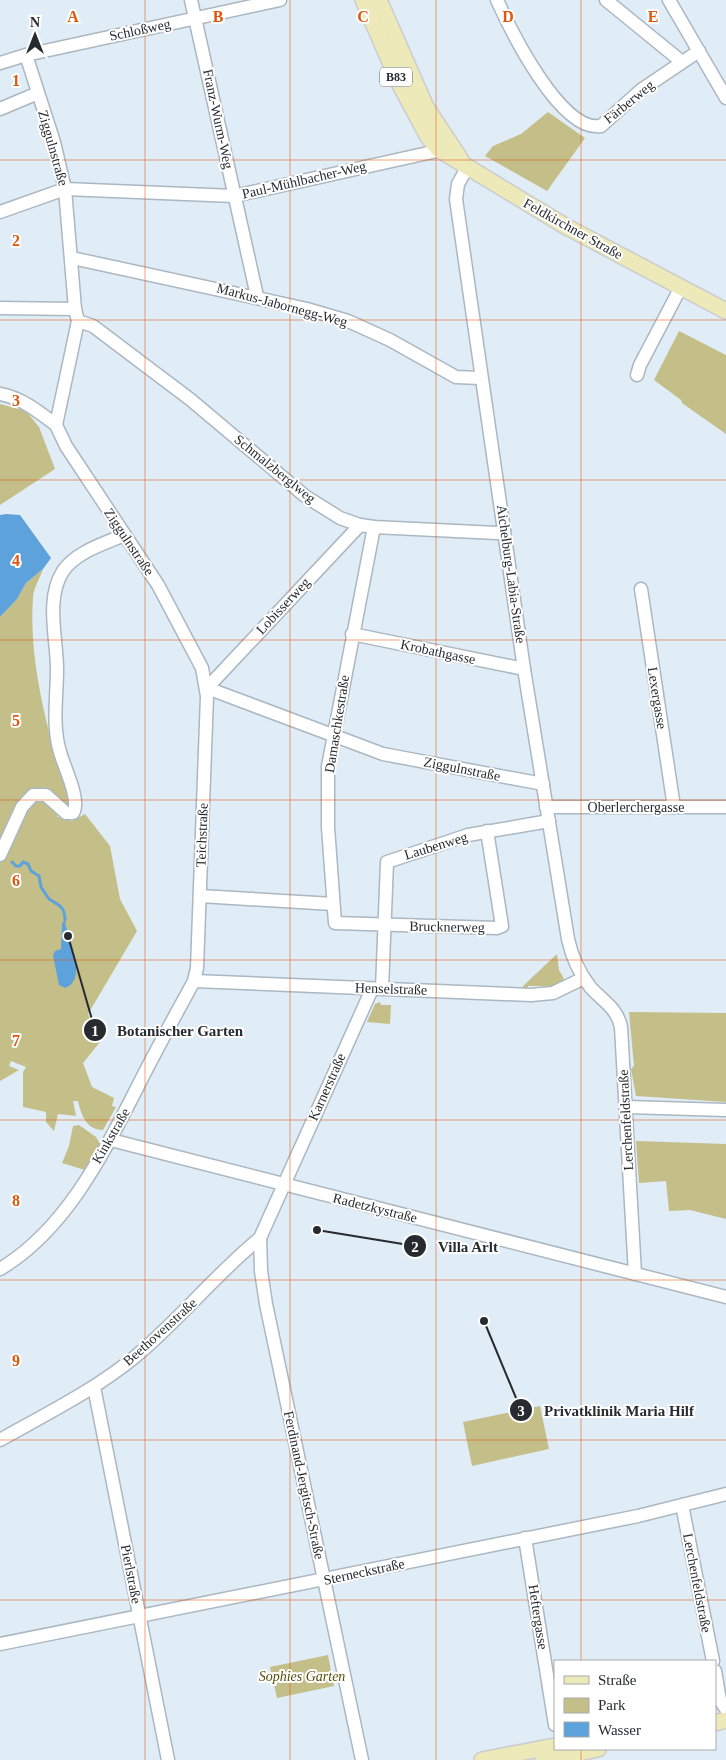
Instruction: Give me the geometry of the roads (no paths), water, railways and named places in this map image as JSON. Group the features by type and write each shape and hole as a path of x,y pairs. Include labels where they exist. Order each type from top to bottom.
{"main road":[{"name":"Feldkirchner Straße","path":"363,0 400,84 428,137 467,168 572,230 726,311"},
{"name":"Feldkirchner Straße","path":"378,0 445,149"},
{"path":"482,1760 554,1746"},
{"path":"543,1760 593,1750"}],"street":[{"name":"Franz-Wurm-Weg","path":"191,0 257,296"},
{"name":"Schloßweg","path":"0,63 26,55 280,0"},
{"name":"Färberweg","path":"497,0 522,50 542,82 556,99 587,125 601,126 641,90 699,51"},
{"path":"606,0 682,62"},
{"path":"669,0 726,98"},
{"name":"Ziggulnstraße","path":"26,55 54,142 65,189 77,315 56,425 66,446 158,585 202,668 207,688 383,754 543,784"},
{"path":"0,109 38,93"},
{"name":"Paul-Mühlbacher-Weg","path":"65,189 234,196 445,149"},
{"name":"Aichelburg-Labia-Straße","path":"467,168 458,184 456,199 481,378 524,669 569,946 576,966 584,978"},
{"path":"0,212 65,189"},
{"name":"Markus-Jabornegg-Weg","path":"72,258 257,296 348,321 390,340 456,377 481,378"},
{"path":"637,376 640,365 681,287"},
{"path":"0,308 77,315"},
{"name":"Schmalzberglweg","path":"77,315 191,400 305,496 340,518 360,525 374,527 497,533 504,531"},
{"path":"0,394 10,396 31,407 56,425"},
{"name":"Lobisserweg","path":"207,688 360,525"},
{"name":"Damaschkestraße","path":"374,527 333,736 328,766 328,803 335,923 384,926"},
{"path":"0,855 22,807 33,795 46,795 66,813 73,813 76,809 73,790 59,752 57,732 55,595 61,574 76,557 124,535"},
{"name":"Lexergasse","path":"641,589 674,807"},
{"name":"Krobathgasse","path":"352,634 524,669"},
{"name":"Teichstraße","path":"194,981 197,968 207,688"},
{"name":"Oberlerchergasse","path":"546,806 726,807"},
{"name":"Laubenweg","path":"377,989 384,926 387,862 488,831 548,821"},
{"name":"Brucknerweg","path":"384,926 498,928 502,926 488,831"},
{"path":"200,896 333,904"},
{"name":"Henselstraße","path":"194,981 531,995 553,993 584,978"},
{"name":"Lerchenfeldstraße","path":"584,978 615,1011 619,1021 636,1274"},
{"name":"Kinkstraße","path":"0,1270 47,1231 68,1205 111,1140 194,981"},
{"name":"Karnerstraße","path":"283,1185 377,989"},
{"path":"626,1107 726,1110"},
{"name":"Radetzkystraße","path":"111,1140 726,1297"},
{"name":"Beethovenstraße","path":"0,1440 94,1388 154,1340 239,1256 260,1238 283,1185"},
{"name":"Ferdinand-Jergitsch-Straße","path":"260,1238 260,1271 266,1304 362,1760"},
{"name":"Pierlstraße","path":"94,1388 168,1760"},
{"name":"Sterneckstraße","path":"0,1644 638,1516 726,1494"},
{"name":"Lerchenfeldstraße","path":"682,1505 713,1660"},
{"name":"Heftergasse","path":"525,1538 554,1719"},
{"path":"716,1677 722,1708"}],"water":[{"path":"0,515 20,515 51,558 43,569 26,583 17,599 0,617"},
{"path":"65,920 75,957 76,976 72,983 65,988 59,985 53,956 55,951 61,949 62,923"}],"waterway":[{"path":"12,862 16,866 20,866 23,862 28,864 31,871 39,876 41,887 49,899 62,909 65,920"}],"place":[{"name":"Botanischer Garten","path":"68,936"},
{"name":"Villa Arlt","path":"317,1230"},
{"name":"Privatklinik Maria Hilf","path":"484,1321"}],"park label":[{"name":"Sophies Garten","path":"302,1676"}]}
